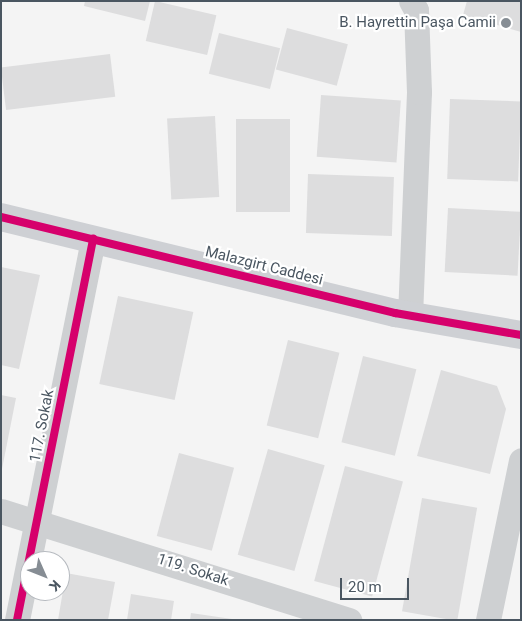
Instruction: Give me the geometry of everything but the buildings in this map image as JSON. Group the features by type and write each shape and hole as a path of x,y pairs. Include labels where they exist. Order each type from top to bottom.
{"street":[{"path":"410,316 419,92 416,10 411,1"},
{"name":"Malazgirt Caddesi","path":"1,217 410,316 521,335"},
{"name":"117. Sokak","path":"17,620 93,238"},
{"path":"488,620 521,460"},
{"name":"119. Sokak","path":"1,511 349,620"}],"cycle path":[{"path":"1,217 395,313 521,335"},
{"path":"17,620 93,238"}],"place":[{"name":"B. Hayrettin Paşa Camii","path":"506,23"}]}
